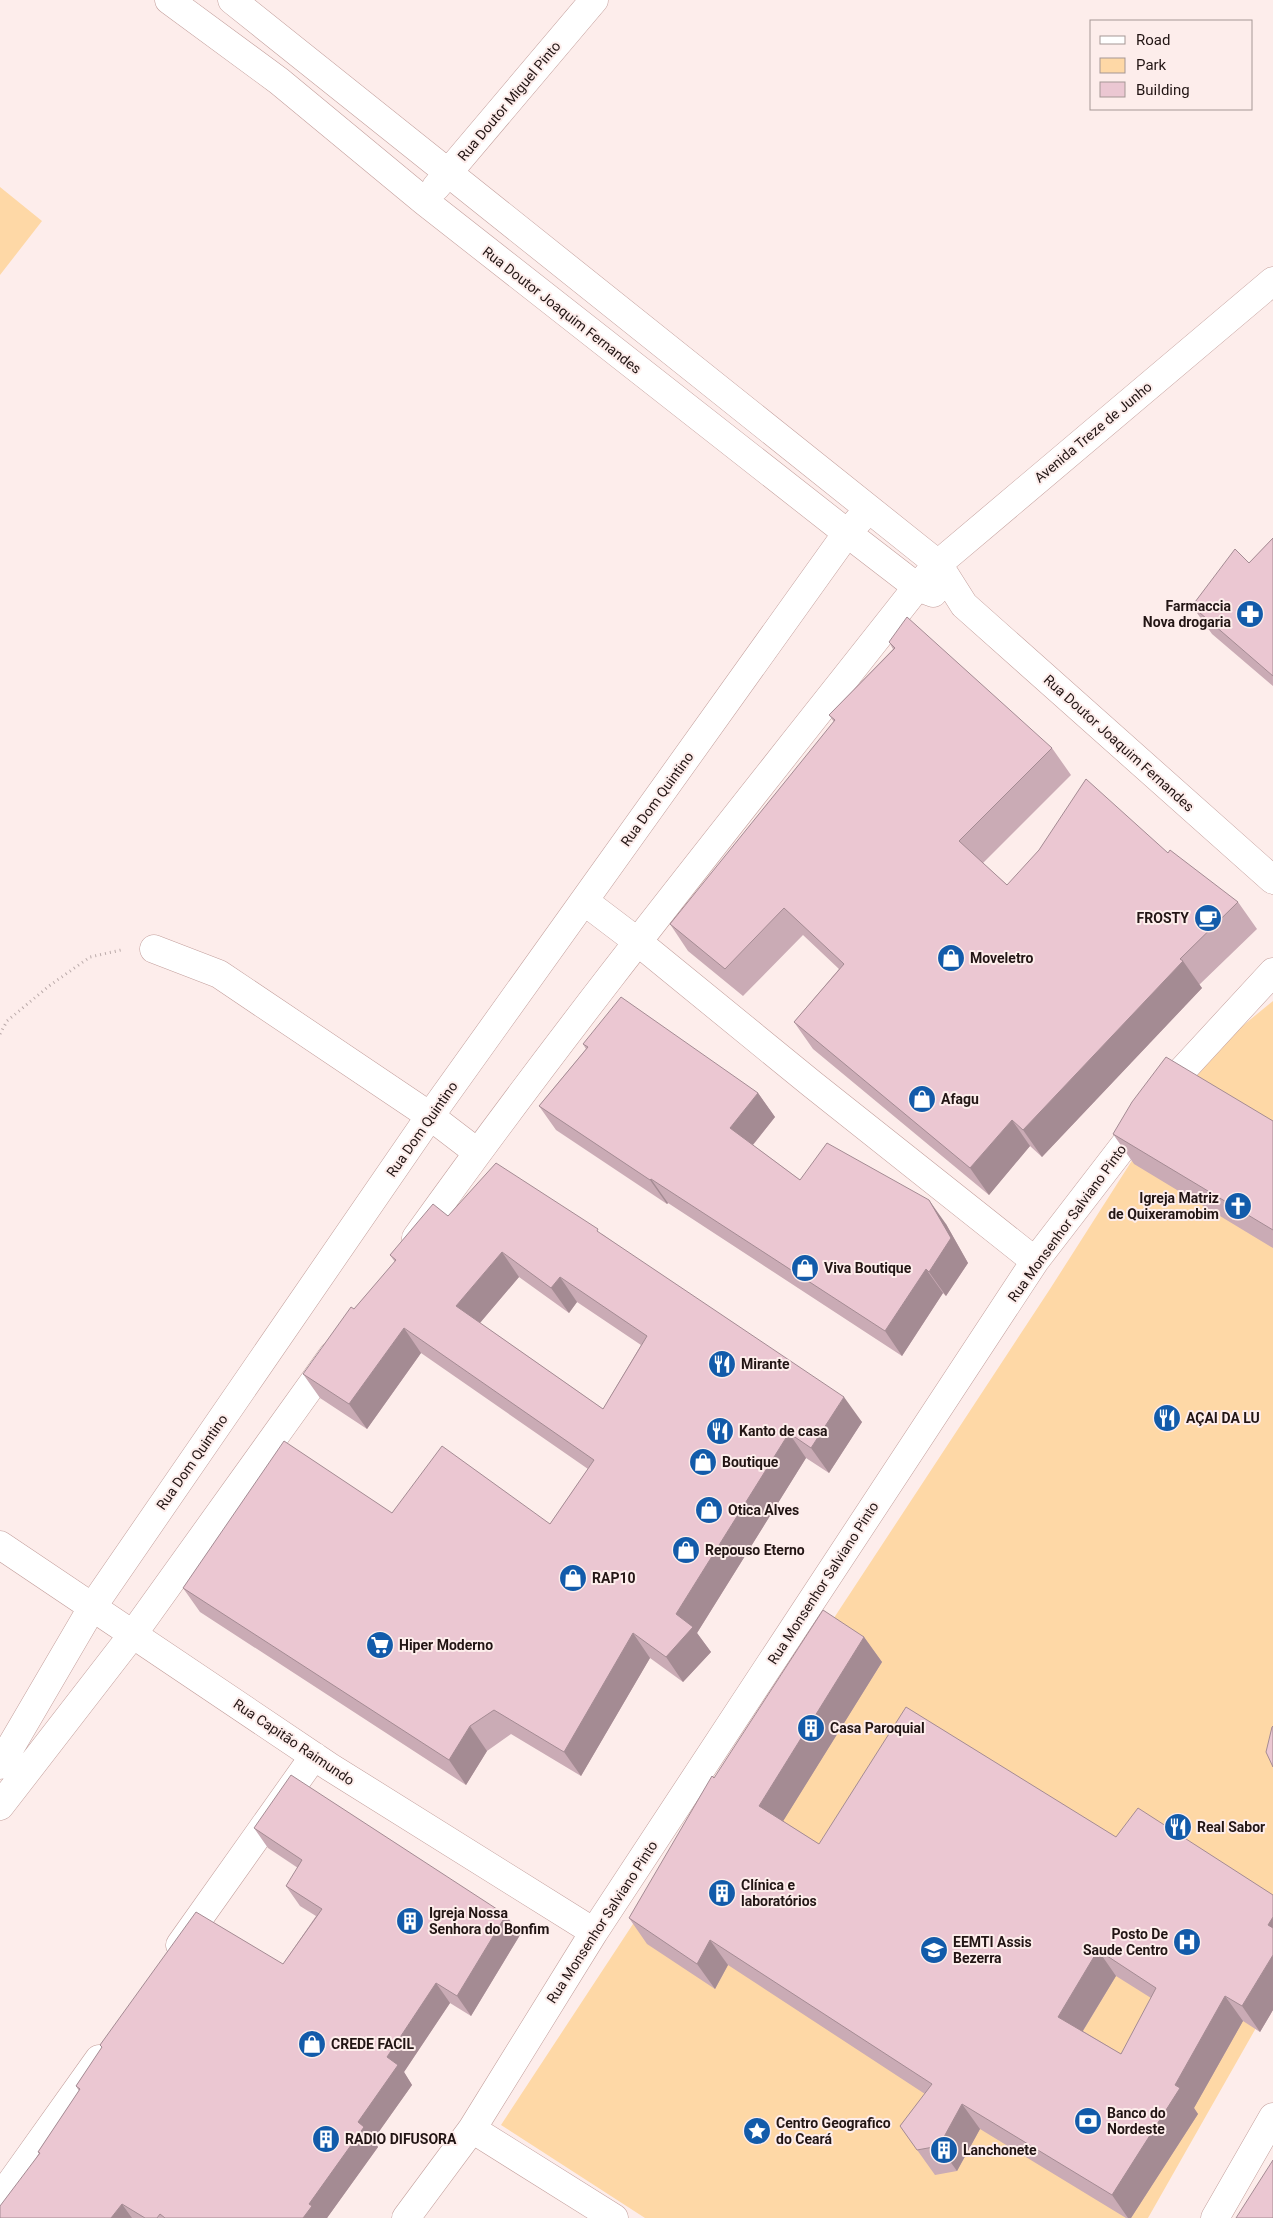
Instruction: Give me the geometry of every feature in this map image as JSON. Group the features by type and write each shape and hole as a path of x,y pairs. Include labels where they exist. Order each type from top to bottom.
{"street":[{"name":"Rua Doutor Joaquim Fernandes","path":"168,0 279,81 424,201 917,587 964,605"},
{"name":"Rua Doutor Joaquim Fernandes","path":"232,0 447,174 938,564 964,605 1273,880"},
{"name":"Rua Doutor Miguel Pinto","path":"424,201 594,0"},
{"name":"Avenida Treze de Junho","path":"917,587 938,564 1103,423 1270,290"},
{"name":"Rua Dom Quintino","path":"0,1764 93,1606 430,1116 847,533 869,509"},
{"path":"403,1256 477,1152 638,942 917,587"},
{"path":"584,901 638,942 812,1084 1035,1261"},
{"path":"154,949 219,974 430,1116 477,1152"},
{"name":"Rua Monsenhor Salviano Pinto","path":"406,2218 472,2129 594,1932 1035,1261 1179,1074 1273,972"},
{"path":"0,1806 134,1634 346,1337"},
{"name":"Rua Capitão Raimundo","path":"0,1545 314,1756 594,1932"},
{"path":"166,1965 314,1756"},
{"path":"0,2198 114,2037"},
{"path":"1215,2218 1273,2116"},
{"path":"472,2129 614,2218"}],"path":[{"path":"0,1034 7,1021 49,986 90,957 122,950 154,949"}],"green space":[{"path":"0,187 42,221 0,275"},
{"path":"1273,1001 1273,1998 1148,2218 645,2218 501,2125 1050,1289 1191,1068"}],"building":[{"path":"1273,538 1273,676 1192,606 1235,549 1249,563"},
{"path":"907,617 1052,748 959,841 1007,885 1039,850 1086,779 1168,853 1170,850 1238,902 1180,959 1183,961 1023,1130 1012,1120 970,1168 794,1022 844,964 784,908 725,969 670,924 835,720 829,715 895,648 889,642"},
{"path":"621,997 758,1093 730,1128 800,1180 827,1143 929,1200 951,1238 929,1272 926,1269 885,1331 650,1180 539,1106 588,1047 583,1044"},
{"name":"Igreja Matriz de Quixeramobim","path":"1166,1057 1273,1121 1273,1230 1113,1134 1132,1102"},
{"path":"496,1163 598,1229 597,1231 844,1397 811,1448 789,1433 676,1614 693,1627 666,1657 633,1633 564,1752 494,1710 470,1726 449,1760 183,1588 284,1441 392,1513 442,1446 550,1524 594,1460 404,1328 349,1404 303,1374 351,1307 354,1309 396,1260 390,1255 433,1204 448,1216","holes":["502,1252 551,1288 560,1277 647,1336 603,1409 456,1306"]},
{"path":"823,1610 864,1637 759,1806 819,1844 906,1707 1116,1837 1138,1808 1273,1895 1273,1917 1268,1925 1273,1928 1273,1955 1242,2006 1225,1996 1175,2085 1180,2088 1112,2195 962,2104 939,2146 917,2150 900,2126 932,2084 710,1940 697,1964 629,1918 712,1776 714,1778","holes":["1098,1950 1156,1988 1121,2054 1058,2017"]},
{"path":"1273,1726 1273,1767 1266,1752"},
{"path":"291,1775 506,1915 457,1996 436,1983 387,2057 398,2065 358,2122 364,2127 309,2204 312,2206 303,2218 165,2218 160,2214 157,2218 145,2218 122,2204 111,2218 0,2218 0,2206 40,2153 38,2152 80,2089 76,2086 102,2047 100,2045 196,1912 283,1964 322,1909 286,1886 302,1860 254,1828"},
{"path":"1273,2160 1273,2218 1236,2218"}],"place":[{"name":"Farmaccia Nova drogaria","path":"1250,614"},
{"name":"FROSTY","path":"1208,918"},
{"name":"Moveletro","path":"951,958"},
{"name":"Afagu","path":"922,1099"},
{"name":"Igreja Matriz de Quixeramobim","path":"1238,1206"},
{"name":"Viva Boutique","path":"805,1268"},
{"name":"Mirante","path":"722,1364"},
{"name":"AÇAI DA LU","path":"1167,1418"},
{"name":"Kanto de casa","path":"720,1431"},
{"name":"Boutique","path":"703,1462"},
{"name":"Otica Alves","path":"709,1510"},
{"name":"Repouso Eterno","path":"686,1550"},
{"name":"RAP10","path":"573,1578"},
{"name":"Hiper Moderno","path":"380,1645"},
{"name":"Casa Paroquial","path":"811,1728"},
{"name":"Real Sabor","path":"1178,1827"},
{"name":"Clínica e laboratórios","path":"722,1893"},
{"name":"Igreja Nossa Senhora do Bonfim","path":"410,1921"},
{"name":"Posto De Saude Centro","path":"1187,1942"},
{"name":"EEMTI Assis Bezerra","path":"934,1950"},
{"name":"CREDE FACIL","path":"312,2044"},
{"name":"Banco do Nordeste","path":"1088,2121"},
{"name":"Centro Geografico do Ceará","path":"757,2131"},
{"name":"RADIO DIFUSORA","path":"326,2139"},
{"name":"Lanchonete","path":"944,2150"}]}
